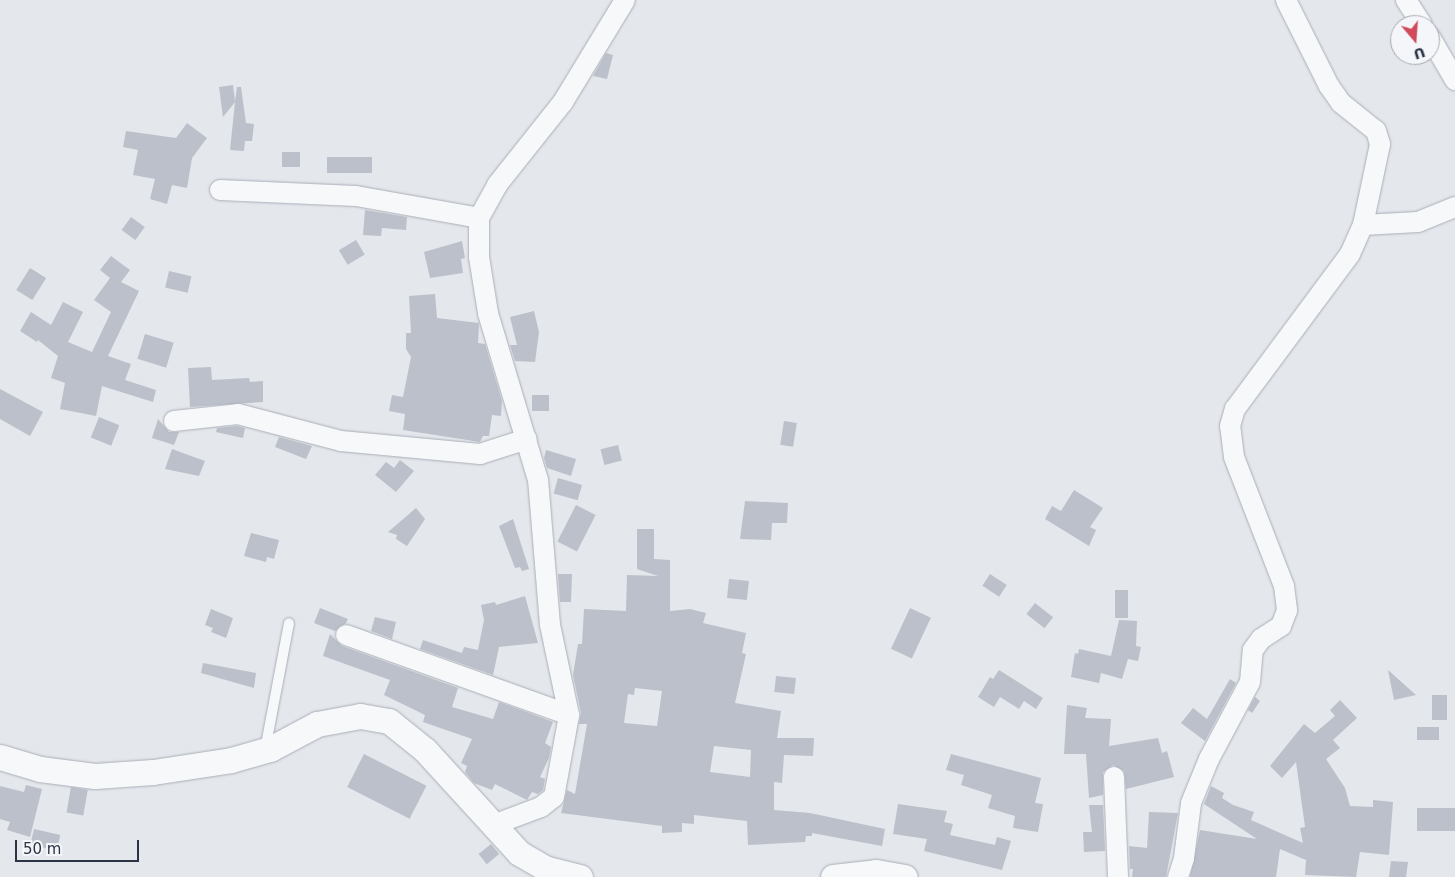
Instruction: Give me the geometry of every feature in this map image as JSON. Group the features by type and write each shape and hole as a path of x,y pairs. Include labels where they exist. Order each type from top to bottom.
{"street":[{"path":"493,825 541,807 554,797 569,715 550,625 538,480 488,313 479,257 479,218 497,185 563,102 625,0"},
{"path":"1178,877 1184,858 1191,803 1209,759 1250,682 1252,650 1261,639 1281,626 1287,610 1284,586 1234,457 1230,426 1235,409 1350,254 1363,225 1379,137 1376,131 1341,103 1332,91 1286,0"},
{"path":"1406,0 1416,15"},
{"path":"1440,54 1455,80"},
{"path":"220,190 356,196 479,218"},
{"path":"1363,225 1418,222 1455,207"},
{"path":"174,421 238,414 342,441 480,454 527,439"},
{"path":"346,634 569,715"},
{"path":"0,757 40,769 94,776 184,767 265,750 317,724 360,716 389,721 425,750 519,852 547,869 580,877"},
{"path":"1114,776 1118,877"},
{"path":"833,877 876,872 905,877"}],"lane":[{"path":"265,750 288,623"}],"building":[{"path":"606,53 613,55 607,79 593,76"},
{"path":"233,85 235,101 237,87 241,87 246,123 254,124 252,141 245,141 244,151 230,150 235,102 223,117 219,87"},
{"path":"187,123 207,138 192,158 187,188 172,185 167,204 150,199 155,179 133,175 138,150 123,147 126,131 176,138"},
{"path":"282,152 300,152 300,167 282,167"},
{"path":"327,157 372,157 372,173 327,173"},
{"path":"365,210 407,217 406,230 382,228 381,236 363,235"},
{"path":"131,217 145,227 135,240 122,230"},
{"path":"356,240 365,255 348,265 339,250"},
{"path":"462,241 465,258 461,259 463,273 430,278 424,252"},
{"path":"111,256 130,270 121,282 139,291 108,356 131,364 125,380 156,390 153,402 102,386 96,416 60,409 65,383 51,378 58,356 38,340 37,342 20,331 31,312 51,325 63,302 83,312 68,342 92,352 111,312 94,300 110,278 100,270"},
{"path":"30,268 46,278 32,300 16,290"},
{"path":"169,271 191,276 188,293 165,288"},
{"path":"435,294 437,318 479,323 478,343 485,344 502,401 501,416 492,415 489,436 483,436 480,442 403,430 405,414 389,411 392,395 403,397 411,357 406,349 406,333 411,333 409,296"},
{"path":"534,311 539,332 535,362 515,361 510,345 517,345 510,317"},
{"path":"145,334 174,343 166,368 137,359"},
{"path":"211,367 212,380 249,378 250,382 263,381 263,402 190,407 188,368"},
{"path":"0,389 43,412 30,436 0,419"},
{"path":"532,395 549,395 549,411 532,411"},
{"path":"99,417 119,425 111,446 91,437"},
{"path":"158,419 169,432 179,432 174,445 152,438"},
{"path":"784,421 797,423 793,447 780,445"},
{"path":"237,426 245,428 243,438 216,432 217,428"},
{"path":"279,437 312,446 306,459 275,447"},
{"path":"618,445 622,461 604,465 601,449"},
{"path":"172,449 205,461 199,476 165,469"},
{"path":"546,450 576,459 571,476 547,468 544,458"},
{"path":"400,460 414,471 396,492 375,475 386,462 394,468"},
{"path":"558,478 582,485 578,500 554,493"},
{"path":"1074,490 1103,508 1090,527 1096,530 1089,546 1045,519 1052,506 1061,511"},
{"path":"745,501 788,503 787,523 772,523 771,540 740,539"},
{"path":"576,505 596,515 577,552 557,542"},
{"path":"416,508 425,519 407,546 396,539 397,535 388,532"},
{"path":"513,519 529,569 522,571 520,567 515,568 499,526"},
{"path":"637,529 654,529 654,559 670,560 670,611 690,609 706,613 703,623 746,633 742,653 746,654 735,703 781,711 777,738 814,738 813,756 784,755 782,783 774,782 774,810 810,813 885,829 882,846 812,833 812,836 806,836 805,842 748,845 747,821 694,815 694,824 682,823 682,832 662,833 662,826 561,813 567,790 575,794 587,724 579,724 581,713 573,675 578,644 582,644 584,609 626,611 627,575 658,576 637,569","holes":["635,688 662,691 657,726 624,723 628,694 634,695","714,746 751,750 750,777 710,772"]},
{"path":"251,533 279,540 274,559 267,557 266,562 244,556"},
{"path":"558,574 572,574 571,602 560,602"},
{"path":"990,574 1007,585 999,597 982,586"},
{"path":"729,579 749,581 747,600 727,598"},
{"path":"1115,590 1128,590 1128,618 1115,618"},
{"path":"525,596 538,643 499,647 493,675 420,649 423,640 462,653 464,647 478,650 484,620 481,605 495,602 496,605"},
{"path":"1035,603 1053,617 1045,628 1026,614"},
{"path":"320,608 348,619 346,623 335,631 314,623"},
{"path":"910,608 931,618 912,659 891,649"},
{"path":"211,609 233,618 226,638 211,632 213,628 205,625"},
{"path":"375,617 396,622 392,639 371,631"},
{"path":"1119,620 1137,621 1136,646 1141,647 1138,661 1128,659 1122,679 1101,673 1099,683 1071,677 1075,653 1078,654 1079,649 1111,656"},
{"path":"330,634 342,646 458,688 452,707 493,719 499,702 553,722 545,743 551,747 549,758 540,777 545,779 543,790 538,794 532,792 527,800 495,784 492,790 474,783 465,772 467,766 461,763 472,739 423,722 425,715 384,695 390,680 323,656"},
{"path":"203,663 256,673 254,688 201,673"},
{"path":"999,670 1043,698 1036,709 1024,701 1019,709 1000,697 994,707 978,697 990,677 993,679"},
{"path":"1388,670 1416,695 1394,700"},
{"path":"776,676 796,678 794,694 774,692"},
{"path":"1230,679 1236,683 1205,741 1181,723 1193,708 1207,719"},
{"path":"1432,695 1447,695 1447,720 1432,720"},
{"path":"1255,697 1260,701 1252,713 1248,710"},
{"path":"1340,700 1357,718 1333,740 1340,748 1326,759 1345,788 1350,806 1373,807 1373,800 1393,802 1389,855 1360,852 1356,877 1305,875 1306,860 1280,849 1276,877 1190,877 1200,830 1257,839 1204,804 1211,786 1224,793 1222,798 1233,805 1254,812 1251,820 1303,843 1300,828 1305,827 1296,762 1282,778 1270,766 1304,724 1315,733 1335,716 1330,710"},
{"path":"1067,705 1087,708 1085,718 1111,719 1109,746 1158,738 1162,753 1167,751 1174,777 1126,789 1124,771 1113,765 1103,772 1103,795 1089,798 1086,754 1064,754"},
{"path":"1417,727 1439,727 1439,740 1417,740"},
{"path":"364,754 426,786 410,819 347,787"},
{"path":"951,754 1041,778 1035,803 1043,804 1038,832 1013,828 1015,816 988,808 992,795 961,785 964,775 946,770"},
{"path":"26,785 42,789 30,837 7,830 10,822 0,819 0,786 24,792"},
{"path":"71,787 88,790 83,816 66,813"},
{"path":"898,804 947,811 944,822 953,824 950,835 995,845 997,837 1011,841 1002,870 924,851 927,839 893,834"},
{"path":"1089,805 1103,805 1105,851 1084,852 1083,832 1092,832"},
{"path":"1417,808 1455,808 1455,831 1417,831"},
{"path":"1149,812 1178,813 1166,877 1132,877 1133,869 1130,869 1129,846 1147,848"},
{"path":"34,829 60,835 57,851 30,845"},
{"path":"491,844 499,854 487,864 479,854"},
{"path":"1391,861 1408,862 1406,877 1389,877"}]}
